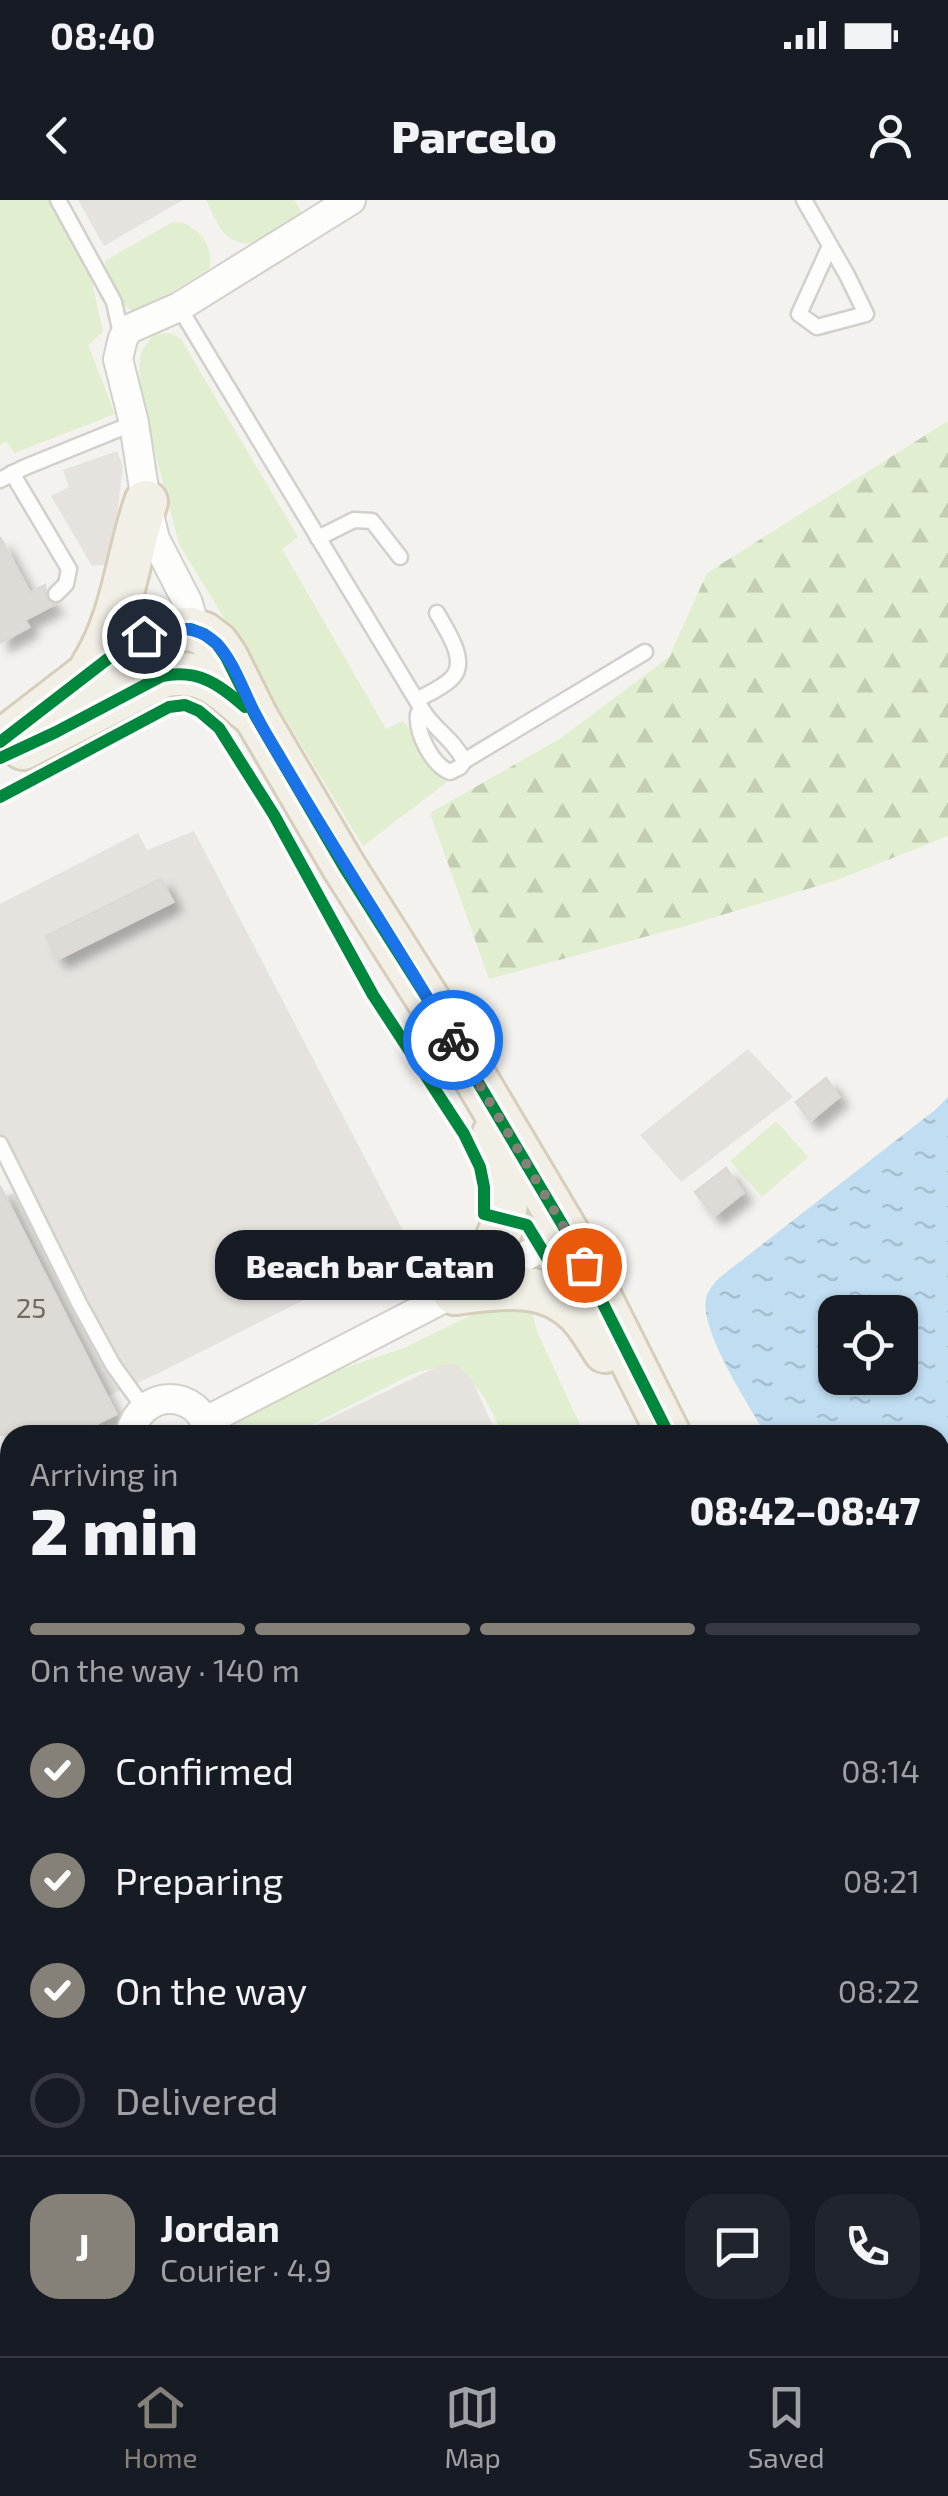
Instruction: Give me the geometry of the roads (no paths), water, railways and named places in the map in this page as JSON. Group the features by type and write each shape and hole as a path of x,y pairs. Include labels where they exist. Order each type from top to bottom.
{"main road":[{"path":"88,674 114,626 134,536 146,502"},
{"path":"162,676 192,630"},
{"path":"0,742 126,646 157,631 192,630 217,644 344,867 568,1234 664,1423"},
{"path":"0,758 162,676 194,675 208,679 256,717"},
{"path":"454,1293 491,1250 507,1207 503,1162 480,1086"},
{"path":"454,1293 532,1288 575,1309 620,1374 664,1423"}],"street":[{"path":"192,630 188,603 155,539 146,502 134,423 118,359 122,338 129,329 179,307 350,200"},
{"path":"213,1425 568,1234"},
{"path":"133,1425 144,1408 166,1399 189,1404 199,1411 206,1425"}],"lane":[{"path":"58,200 114,302 122,338"},
{"path":"804,200 830,246 866,314 817,327 799,314 830,246"},
{"path":"179,307 431,724 458,749 464,761"},
{"path":"56,594 66,584 69,569 6,476 134,423"},
{"path":"318,538 354,520 372,520 400,557"},
{"path":"437,613 454,646 457,670 452,679 420,705 418,726 428,749 442,769 450,772 645,652"},
{"path":"0,1144 78,1303 113,1366 144,1408"}],"water":[{"path":"948,1097 948,1425 760,1425 710,1329 706,1312 711,1287"}],"place":[{"name":"Beach bar Catan","path":"584,1265"}]}
